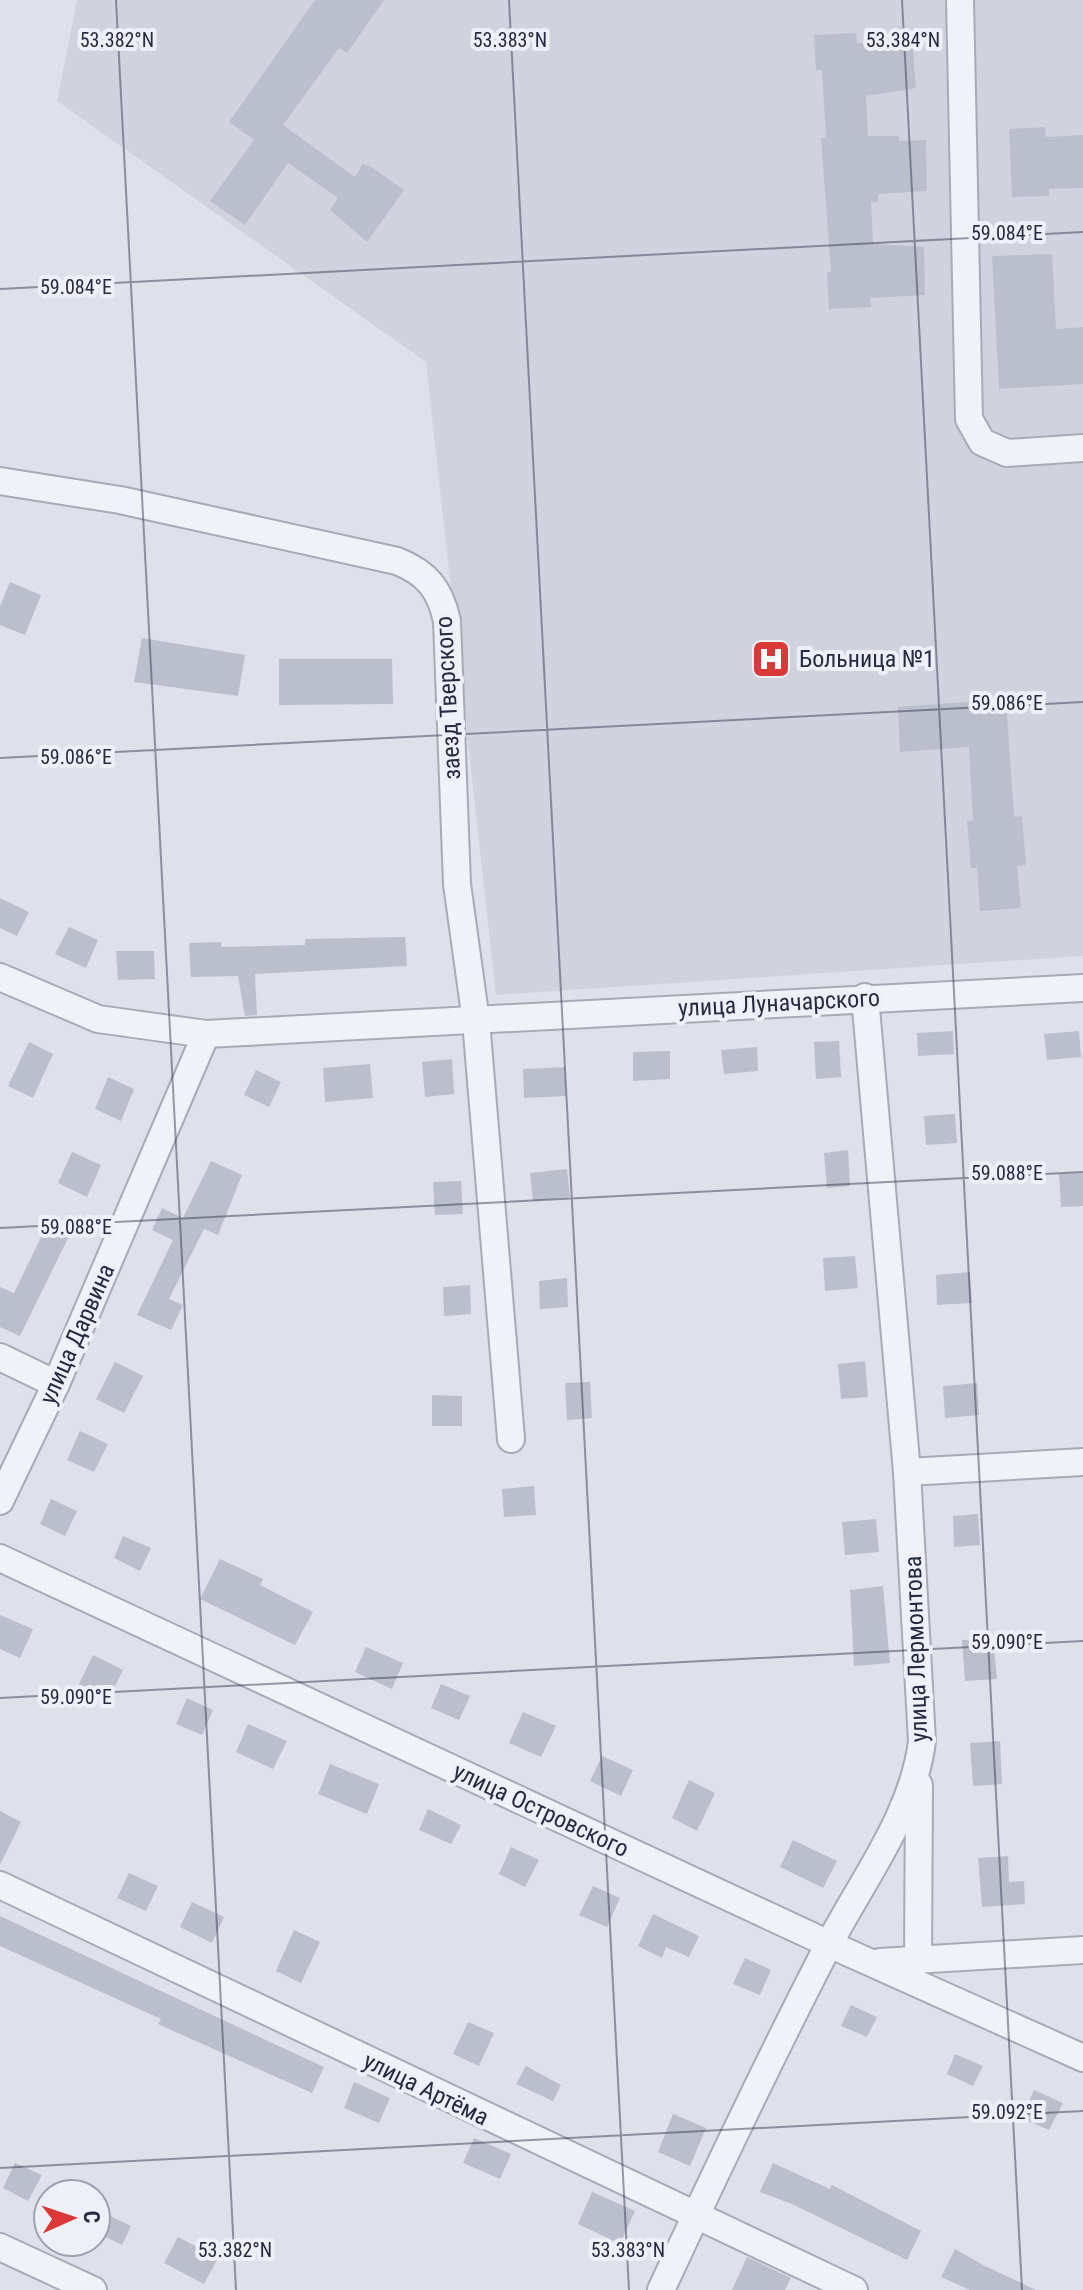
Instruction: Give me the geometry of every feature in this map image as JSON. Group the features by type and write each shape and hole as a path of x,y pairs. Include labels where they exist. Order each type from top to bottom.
{"street":[{"path":"960,0 969,419 982,442 1007,453 1083,448"},
{"name":"заезд Тверского","path":"0,481 120,500 397,561 416,569 432,582 442,600 447,621 457,884 476,1021"},
{"name":"улица Луначарского","path":"0,977 98,1019 206,1034 865,997 1083,988"},
{"name":"улица Лермонтова","path":"661,2290 829,1944 907,1802 919,1769 922,1741 907,1472 865,997"},
{"path":"476,1021 511,1439"},
{"name":"улица Дарвина","path":"0,1501 56,1384 206,1034"},
{"path":"0,1357 56,1384"},
{"path":"907,1472 1083,1462"},
{"name":"улица Островского","path":"0,1558 829,1944 1083,2058"},
{"path":"918,1960 919,1769"},
{"name":"улица Артёма","path":"0,1885 854,2290"},
{"path":"876,1963 1083,1950"},
{"path":"0,2247 93,2290"}],"shaded area":[{"name":"Больница №1","path":"77,0 1083,0 1083,956 496,995 426,362 57,101"}],"building":[{"path":"315,0 384,0 347,53 339,48 283,125 355,177 363,164 404,190 367,242 330,210 338,198 288,163 245,225 210,201 254,140 229,122"},
{"path":"856,33 857,43 912,42 916,88 866,96 868,136 899,136 899,141 926,140 927,191 878,194 878,202 871,202 873,244 924,247 925,295 870,298 871,307 829,309 827,272 831,272 821,138 826,138 822,70 816,70 814,35"},
{"path":"1045,127 1046,137 1083,135 1083,188 1049,189 1049,196 1012,197 1009,129"},
{"path":"1052,254 1056,329 1083,327 1083,384 999,389 992,256"},
{"path":"10,582 41,595 25,635 0,625 0,606"},
{"path":"142,638 245,655 238,696 134,682"},
{"path":"279,659 392,659 393,704 279,705"},
{"path":"1006,699 1014,817 1022,816 1026,865 1017,866 1021,908 980,911 977,868 971,868 967,821 973,820 969,747 900,752 898,707"},
{"path":"0,898 29,912 17,936 0,928"},
{"path":"69,927 98,940 86,968 55,954"},
{"path":"405,937 407,966 255,974 257,1015 245,1016 238,976 191,977 189,943 221,942 221,947 305,945 305,939"},
{"path":"116,951 154,951 155,979 118,980"},
{"path":"953,1031 954,1054 918,1056 917,1033"},
{"path":"1079,1031 1081,1057 1047,1060 1044,1034"},
{"path":"839,1041 841,1077 816,1079 814,1042"},
{"path":"29,1042 53,1054 33,1098 8,1086"},
{"path":"757,1047 758,1071 724,1074 721,1050"},
{"path":"670,1051 670,1079 633,1081 633,1052"},
{"path":"452,1059 454,1094 425,1097 422,1062"},
{"path":"370,1064 373,1098 325,1102 323,1068"},
{"path":"565,1067 566,1096 524,1098 523,1069"},
{"path":"256,1070 281,1082 269,1107 244,1095"},
{"path":"108,1077 134,1089 121,1121 95,1109"},
{"path":"955,1114 957,1143 926,1145 924,1116"},
{"path":"848,1150 850,1186 827,1188 824,1153"},
{"path":"72,1152 101,1165 87,1197 58,1183"},
{"path":"211,1161 242,1175 218,1235 204,1229 169,1299 183,1305 171,1330 137,1315 173,1240 152,1230 162,1208 183,1218"},
{"path":"567,1169 570,1197 533,1201 530,1173"},
{"path":"1083,1173 1083,1206 1061,1207 1059,1174"},
{"path":"461,1181 463,1214 435,1215 433,1182"},
{"path":"47,1225 69,1236 20,1336 0,1327 0,1287 14,1293"},
{"path":"855,1256 858,1288 825,1291 823,1258"},
{"path":"970,1272 972,1303 937,1305 936,1275"},
{"path":"567,1278 568,1307 540,1309 539,1281"},
{"path":"470,1285 471,1314 444,1316 443,1287"},
{"path":"865,1361 868,1397 841,1399 838,1364"},
{"path":"115,1362 143,1376 124,1413 96,1399"},
{"path":"590,1382 592,1418 567,1420 565,1383"},
{"path":"977,1383 979,1415 945,1418 943,1386"},
{"path":"432,1395 462,1396 462,1426 432,1426"},
{"path":"80,1431 108,1444 94,1472 67,1460"},
{"path":"534,1486 536,1515 504,1517 502,1489"},
{"path":"51,1499 77,1511 65,1536 40,1524"},
{"path":"978,1514 980,1545 954,1547 953,1516"},
{"path":"876,1519 879,1552 845,1555 842,1522"},
{"path":"123,1536 151,1548 140,1571 114,1558"},
{"path":"220,1559 263,1579 260,1585 313,1612 295,1645 200,1599"},
{"path":"883,1586 890,1663 854,1666 850,1590"},
{"path":"0,1615 33,1629 20,1658 0,1649"},
{"path":"993,1639 997,1679 965,1681 962,1640"},
{"path":"366,1647 403,1663 392,1689 355,1672"},
{"path":"93,1655 123,1670 108,1701 78,1686"},
{"path":"441,1684 470,1696 459,1720 431,1708"},
{"path":"187,1698 213,1710 202,1735 176,1724"},
{"path":"523,1712 556,1726 541,1757 509,1743"},
{"path":"248,1724 287,1741 273,1769 236,1752"},
{"path":"1000,1741 1002,1784 973,1786 970,1743"},
{"path":"602,1756 633,1770 621,1796 590,1781"},
{"path":"330,1764 379,1784 367,1814 318,1794"},
{"path":"689,1780 715,1793 697,1831 672,1818"},
{"path":"428,1809 461,1825 451,1844 419,1830"},
{"path":"0,1811 21,1822 0,1865"},
{"path":"793,1840 837,1861 823,1888 780,1867"},
{"path":"511,1847 539,1860 525,1887 499,1874"},
{"path":"1008,1856 1009,1882 1024,1881 1025,1904 982,1907 978,1858"},
{"path":"129,1873 158,1886 146,1911 117,1898"},
{"path":"593,1886 620,1898 607,1927 579,1915"},
{"path":"192,1902 224,1917 212,1943 180,1927"},
{"path":"653,1914 699,1936 689,1957 666,1947 662,1958 638,1946"},
{"path":"0,1916 324,2067 312,2093 158,2024 161,2019 0,1946"},
{"path":"294,1930 320,1942 301,1983 276,1971"},
{"path":"745,1958 771,1970 760,1995 733,1984"},
{"path":"851,2005 877,2017 867,2037 841,2026"},
{"path":"468,2022 494,2033 479,2066 453,2054"},
{"path":"955,2054 983,2066 973,2086 947,2074"},
{"path":"526,2066 561,2085 553,2101 516,2084"},
{"path":"354,2082 390,2098 379,2123 344,2108"},
{"path":"1034,2090 1063,2103 1049,2130 1021,2118"},
{"path":"673,2114 706,2128 690,2166 658,2152"},
{"path":"474,2138 511,2154 500,2179 463,2163"},
{"path":"15,2163 42,2175 40,2178 32,2178 32,2194 28,2201 3,2188"},
{"path":"773,2163 830,2189 832,2185 921,2231 907,2260 792,2204 760,2192"},
{"path":"592,2192 635,2211 620,2244 578,2224"},
{"path":"112,2217 131,2226 122,2245 112,2240"},
{"path":"178,2237 218,2258 204,2284 164,2263"},
{"path":"955,2249 1036,2290 970,2290 941,2277"},
{"path":"747,2257 791,2278 785,2290 732,2290"}],"place":[{"name":"Больница №1","path":"771,659"}]}
